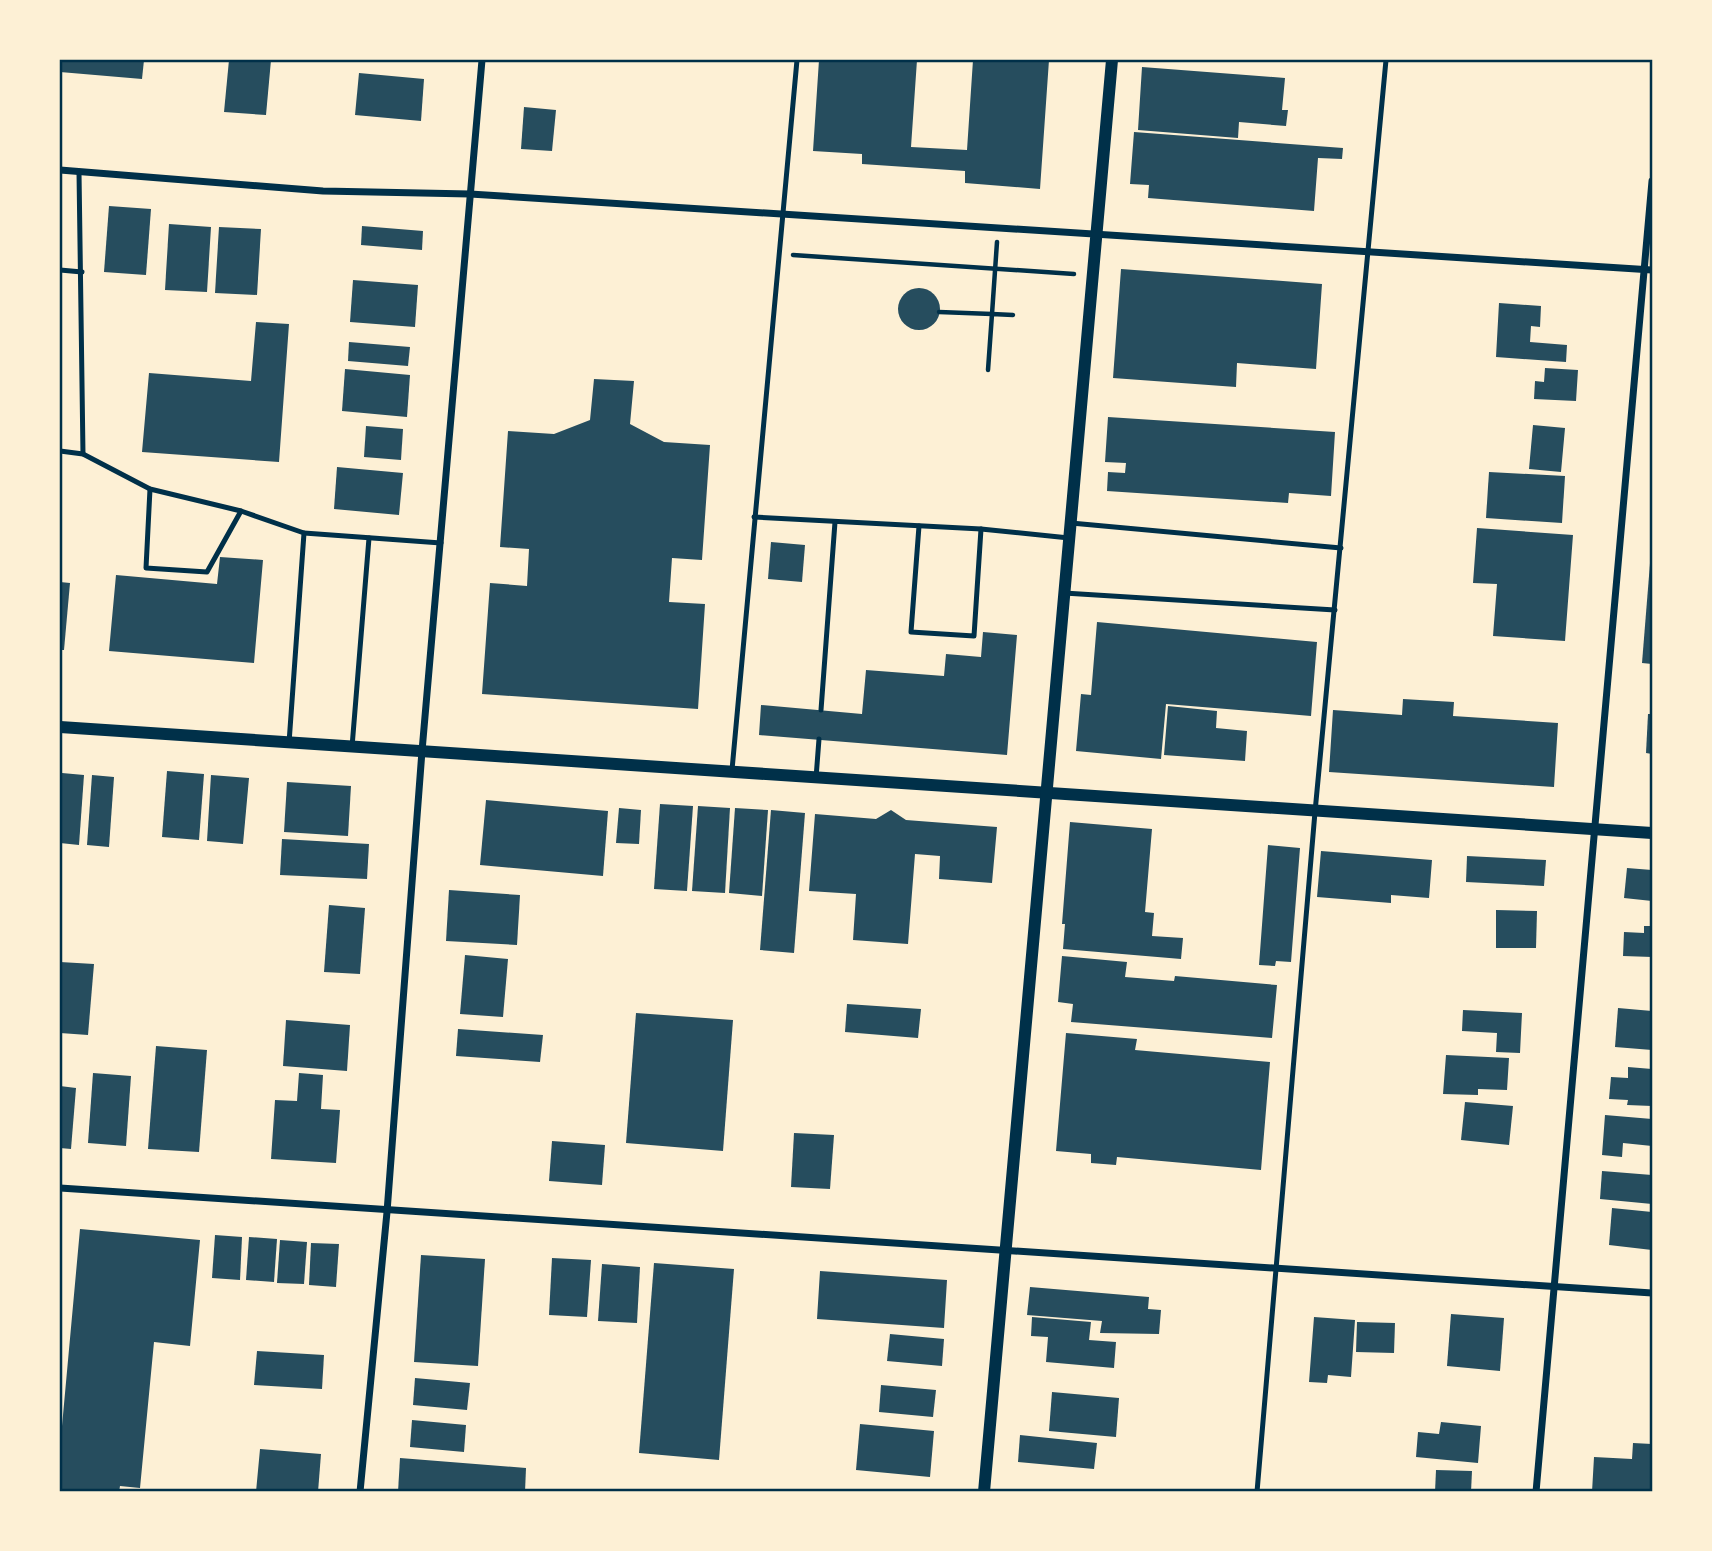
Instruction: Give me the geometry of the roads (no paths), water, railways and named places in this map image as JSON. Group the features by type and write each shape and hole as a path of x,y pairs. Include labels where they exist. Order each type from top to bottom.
{"street":[{"path":"360,1492 387,1212 422,751 482,60"},
{"path":"984,1492 1112,60"},
{"path":"60,170 323,191 470,194 1648,270"},
{"path":"1536,1492 1648,270 1653,181"},
{"path":"60,727 1653,833"},
{"path":"60,1188 387,1212 1653,1293"}],"lane":[{"path":"732,773 797,60"},
{"path":"1258,1492 1315,812 1370,252 1386,60"},
{"path":"79,172 83,454"},
{"path":"60,270 82,272"},
{"path":"60,451 83,454 150,489 241,511 304,533 441,543"},
{"path":"150,489 146,568 207,572 241,511"},
{"path":"754,517 981,529 1069,538"},
{"path":"821,710 835,522"},
{"path":"1071,523 1341,548"},
{"path":"919,526 911,632 974,636 981,529"},
{"path":"289,743 304,533"},
{"path":"352,747 369,538"},
{"path":"1064,593 1335,610"},
{"path":"816,779 819,739"}]}
